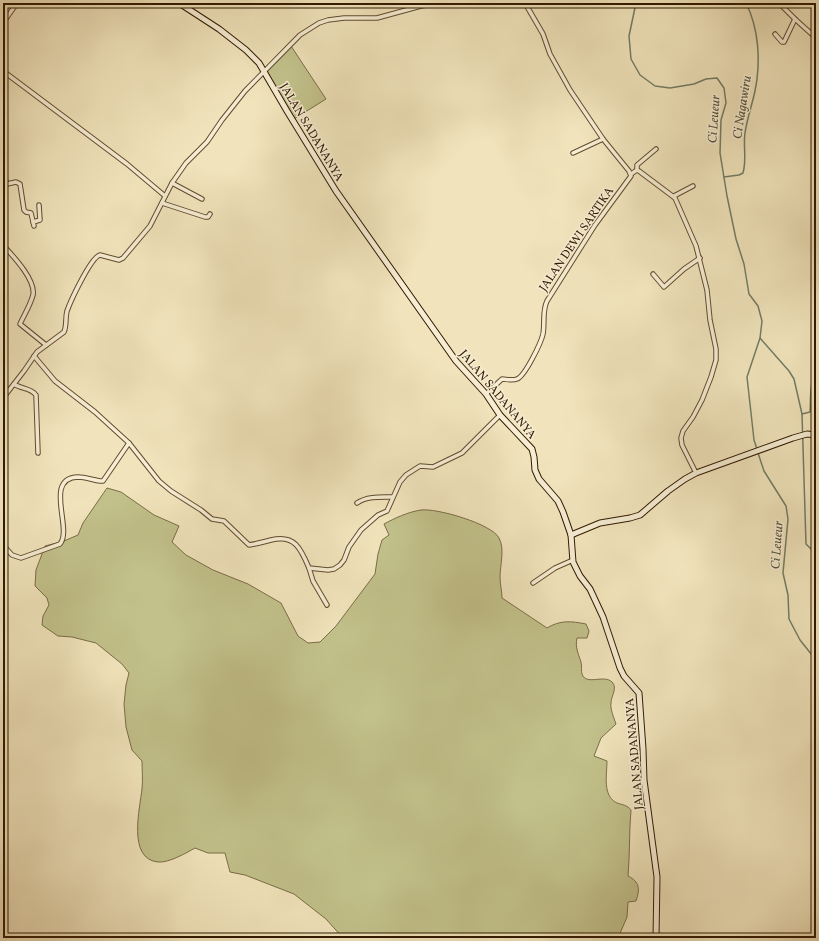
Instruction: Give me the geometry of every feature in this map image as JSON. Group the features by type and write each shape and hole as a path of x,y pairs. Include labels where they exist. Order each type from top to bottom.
{"street":[{"path":"4,19 17,3"},
{"name":"JALAN SADANANYA","path":"179,3 246,50 258,63 340,196 456,361 486,394 500,415 532,449 537,474 541,483 558,500 571,535 573,560 580,576 590,589 603,617 620,668 624,676 639,693 641,705 644,780 657,877 656,938"},
{"path":"3,398 34,356 64,332 68,310 95,257 100,255 117,260 122,259 150,226 172,183 186,163 207,142 231,109 264,71 300,35 319,23 344,18 377,18 421,6 450,3"},
{"path":"525,3 543,34 550,54 570,90 603,139 631,174 637,170 638,165 656,149"},
{"path":"780,3 795,20 816,38"},
{"path":"775,34 782,42 784,42 795,20"},
{"path":"3,71 126,164 165,196"},
{"path":"573,153 603,139"},
{"path":"637,170 674,196 696,246 707,290 710,320 716,350 716,360 702,400 693,417 681,434 682,445 696,473"},
{"path":"3,174 7,184 16,182 20,184 24,210 26,212 31,212 33,224 40,220 39,206"},
{"name":"JALAN DEWI SARTIKA","path":"486,394 499,380 515,380 520,378 542,336 546,303 574,256 595,225 631,178 631,174"},
{"path":"172,183 202,199"},
{"path":"674,196 693,186"},
{"path":"162,203 205,217 210,214"},
{"path":"3,245 14,256 22,269 28,275 33,288 33,294 21,323 22,326 46,345"},
{"path":"653,274 664,287 684,269 700,258"},
{"path":"34,356 55,381 95,412 129,443 159,481 170,491 201,510 212,519 224,521 248,545 279,538 292,540 301,551 313,581 326,605"},
{"path":"14,384 20,388 31,390 36,395 38,453"},
{"path":"309,568 328,570 340,565 344,560 349,547 361,530 376,516 387,511 392,497 406,474 420,466 433,467 462,453 500,415"},
{"path":"571,535 600,523 640,515 674,487 696,473 793,438 810,434 816,435"},
{"path":"3,545 12,555 21,558 60,544 64,538 60,494 64,485 70,479 79,477 103,481 129,443"},
{"path":"357,503 361,500 372,498 392,497"},
{"path":"533,583 555,568 573,560"}],"shaded area":[{"path":"291,46 326,99 294,119 266,70"},
{"path":"107,488 121,492 154,515 179,526 172,542 186,555 213,570 248,584 281,603 298,636 308,643 320,642 336,626 375,574 382,540 389,535 384,524 411,512 429,510 451,514 475,522 494,533 499,538 502,547 500,577 502,598 547,628 552,625 566,622 586,624 589,631 587,638 577,638 576,641 582,674 587,679 604,679 609,680 614,684 611,705 612,714 616,724 601,738 594,756 607,761 606,784 612,800 626,806 631,810 628,876 637,883 638,893 636,901 628,902 627,917 618,938 343,938 326,919 294,894 245,875 230,872 225,853 208,853 195,848 167,861 158,862 148,859 142,852 138,832 142,785 142,761 132,750 126,727 124,704 129,673 122,664 96,643 72,637 58,636 42,625 43,616 49,605 47,598 35,586 36,570 45,546 64,541 78,535 83,523"}],"waterway":[{"name":"Ci Leueur","path":"636,3 629,36 631,59 640,75 655,86 670,88 694,84 706,79 717,78 724,88 726,103 721,120 720,153 727,196 736,239 744,264 749,294 758,306 762,321 760,338 747,377 754,440 757,449"},
{"name":"Ci Nagawiru","path":"724,177 743,173 745,163 745,133 757,80 758,46 754,24 746,3"},
{"name":"Ci Leueur","path":"760,338 789,371 794,379 802,414 806,544 816,554"},
{"path":"802,414 810,412 811,387 816,375"},
{"name":"Ci Leueur","path":"758,453 764,471 786,506 788,519 783,573 788,595 789,619 800,640 816,660"}]}
